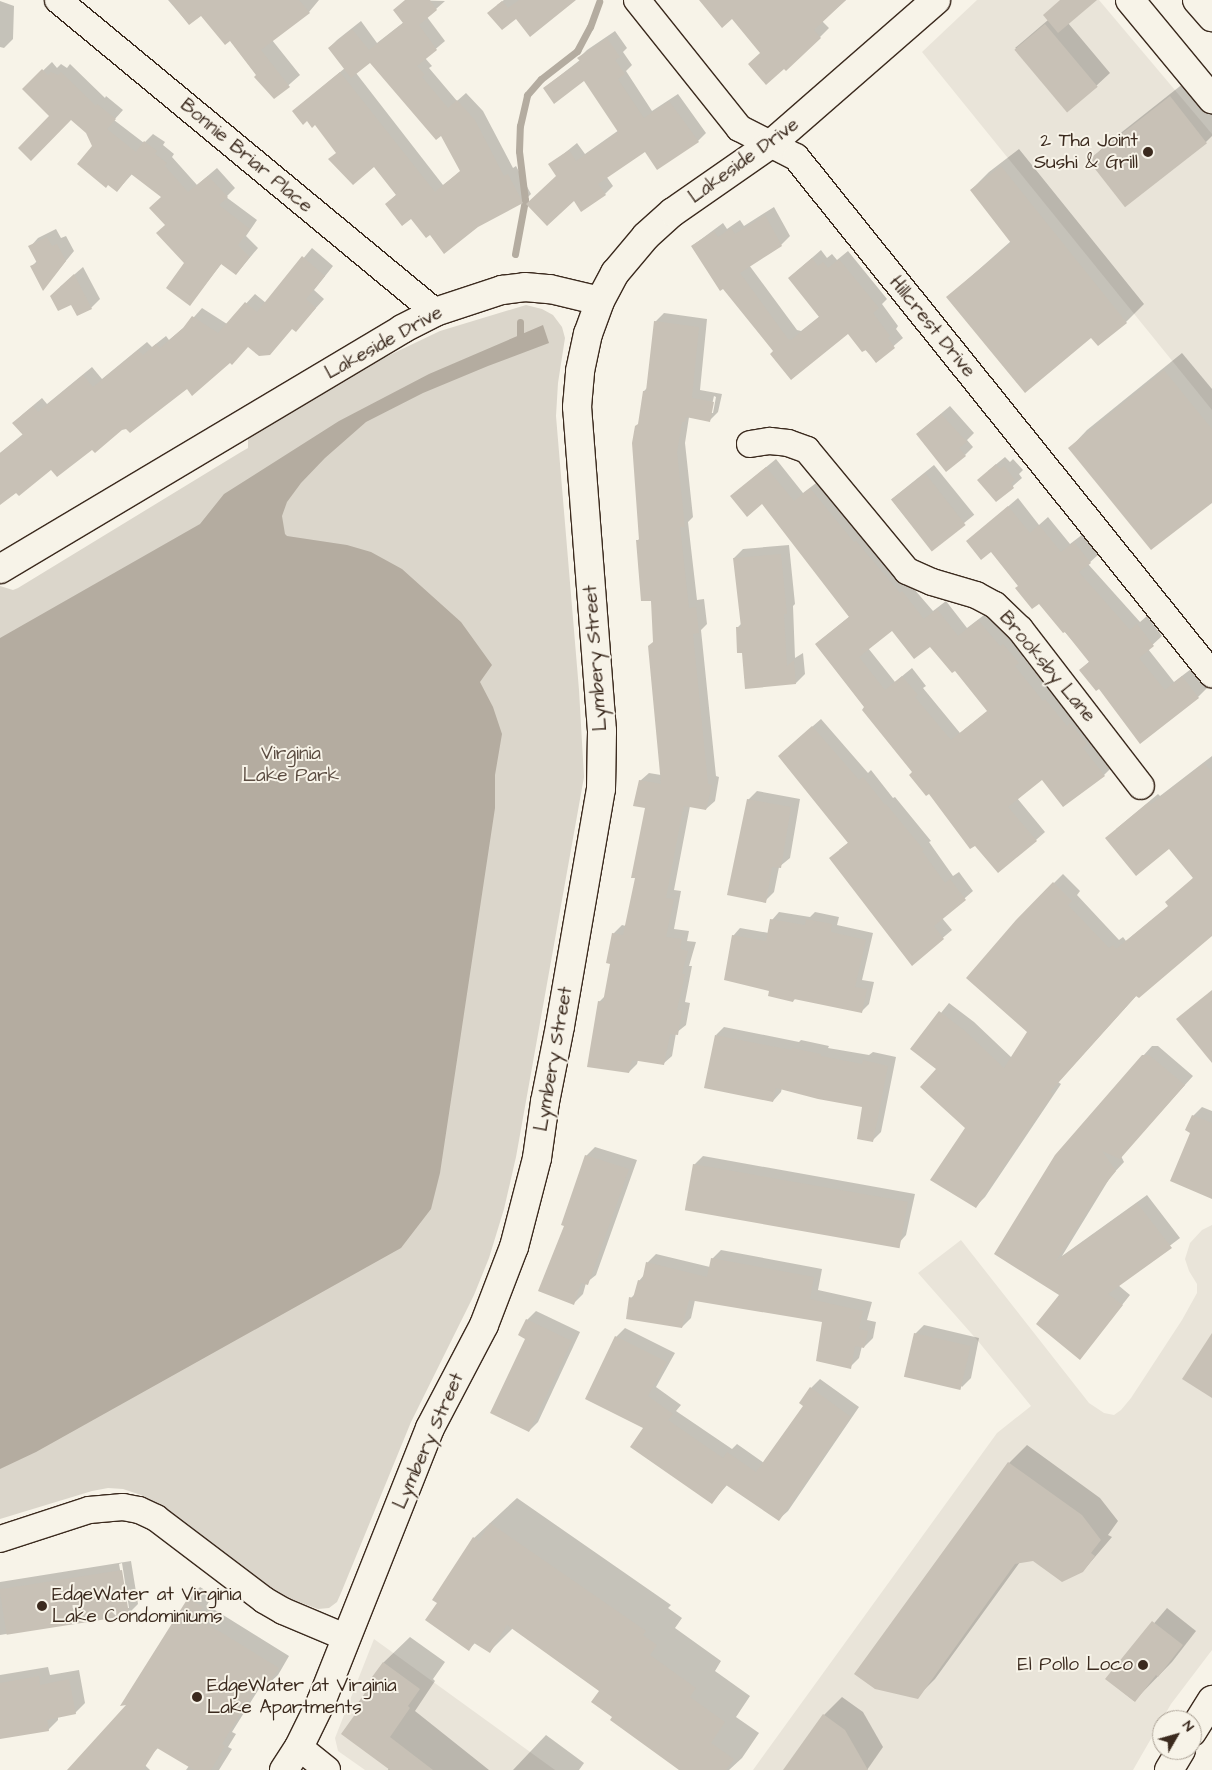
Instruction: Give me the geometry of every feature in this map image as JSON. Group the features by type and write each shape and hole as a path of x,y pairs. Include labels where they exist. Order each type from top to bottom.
{"street":[{"name":"Bonnie Briar Place","path":"58,0 435,312"},
{"name":"Hillcrest Drive","path":"637,0 739,128 796,157 1212,674"},
{"name":"Lakeside Drive","path":"0,569 402,329 435,312 487,294 525,288 550,289 600,301 615,273 646,236 674,212 771,144 936,0"},
{"path":"1130,0 1212,98"},
{"path":"1197,0 1212,17"},
{"name":"Lymbery Street","path":"284,1770 300,1747 321,1702 426,1437 484,1325 514,1247 537,1158 545,1102 562,1016 601,789 602,723 577,407 580,371 588,334 600,301"},
{"name":"Brooksby Lane","path":"750,444 770,441 788,443 807,450 906,571 932,582 976,595 995,605 1020,629 1141,786"},
{"path":"0,1538 89,1510 123,1507 139,1510 156,1518 264,1600 283,1611 347,1638"},
{"path":"1202,1716 1212,1700"},
{"path":"300,1747 327,1770"}],"shaded area":[{"path":"977,0 1099,0 1212,134 1212,410 922,52"},
{"name":"Virginia Lake Park","path":"543,325 549,343 423,393 366,422 325,458 301,483 287,502 282,516 287,536 347,545 371,552 402,569 461,622 492,665 480,682 493,707 502,734 495,775 495,808 440,1173 431,1209 401,1248 36,1452 0,1469 0,638 200,524 224,494 339,421 429,374"},
{"path":"1212,1225 1212,1650 1168,1710 1152,1710 1152,1737 1133,1770 753,1770 997,1433 1031,1406 978,1341 918,1273 961,1240 1089,1403 1104,1413 1114,1415 1131,1398 1182,1320 1197,1293 1197,1284 1189,1271 1185,1259 1190,1243 1202,1230"},
{"path":"374,1639 555,1770 365,1770 338,1751 335,1738"}],"green space":[{"name":"Virginia Lake Park","path":"526,305 542,309 553,315 562,327 565,338 558,383 556,416 579,690 584,777 516,1157 504,1209 489,1258 474,1295 411,1422 337,1602 329,1608 318,1609 280,1595 157,1504 141,1495 123,1489 108,1488 92,1491 0,1519 0,586 13,590 18,588 248,448 248,436 373,363 440,331"}],"building":[{"path":"169,0 299,0 310,13 261,50 290,87 274,99 254,77 256,75 230,41 225,45 201,16 189,25"},
{"path":"405,0 430,0 437,10 419,25 437,50 417,66 425,75 422,77 448,108 457,100 475,120 504,176 508,174 523,203 478,227 444,254 430,235 426,238 411,219 402,226 385,204 396,195 374,167 353,185 328,159 336,153 315,125 312,128 307,121 303,125 292,111 340,72 435,192 460,171 441,136 436,140 370,63 351,78 328,48 352,29 369,50 403,23 393,10"},
{"path":"519,0 576,0 530,37 516,19 502,30 487,13 502,1 508,8"},
{"path":"699,0 846,0 814,30 821,38 786,71 784,69 766,85 748,64 760,53 732,19 722,28"},
{"path":"1060,0 1097,0 1058,33 1043,15"},
{"path":"1045,24 1098,87 1067,113 1014,50"},
{"path":"607,38 620,57 615,60 625,74 618,79 644,118 669,101 699,142 657,170 645,152 598,184 606,195 581,212 574,201 547,226 526,204 556,176 548,164 569,150 576,161 618,132 584,81 554,104 543,88 580,61 577,58"},
{"path":"42,69 48,75 51,72 58,75 61,72 96,106 97,104 116,119 107,129 136,152 144,141 157,151 155,154 167,163 165,166 188,192 208,176 228,197 219,205 250,229 238,245 250,257 236,275 221,264 190,306 166,288 184,263 156,233 165,225 149,208 161,197 131,174 117,192 108,185 106,188 77,164 92,146 86,133 71,120 31,161 18,148 49,116 22,89"},
{"name":"2 Tha Joint Sushi & Grill","path":"1170,96 1207,143 1125,207 1088,160"},
{"path":"1001,166 1127,323 1098,346 1091,338 1025,393 946,297 1011,243 970,190"},
{"path":"765,215 782,246 740,273 788,339 791,340 819,317 788,278 812,258 818,266 823,262 828,268 839,259 879,308 873,313 890,336 888,338 895,348 876,363 866,350 862,352 848,334 791,380 770,354 773,351 723,289 720,291 691,246 714,231 718,237 731,228 735,234"},
{"path":"47,237 52,246 57,244 66,261 43,291 30,266 37,263 28,246"},
{"path":"302,256 325,276 306,299 316,308 296,332 292,329 270,355 259,356 248,347 232,365 230,363 192,396 187,389 130,433 126,429 122,430 95,453 92,450 57,477 51,470 19,496 16,493 0,505 0,453 23,435 12,423 33,406 38,412 83,375 93,387 138,350 143,355 156,344 160,348 183,328 192,316 218,333 245,302 257,312"},
{"path":"74,274 92,309 77,316 71,305 58,311 50,296"},
{"path":"654,321 699,327 692,398 714,402 710,422 686,417 685,422 682,422 677,452 685,527 680,527 689,608 696,607 699,633 693,634 708,784 712,785 706,810 684,806 683,812 681,811 666,898 674,899 666,937 682,939 680,949 688,951 682,974 685,974 677,1010 682,1011 678,1035 670,1034 664,1065 632,1060 629,1073 587,1067 598,1001 603,1002 610,964 606,963 612,933 623,935 635,878 631,878 645,808 633,806 639,780 661,784 648,646 653,642 651,601 641,601 636,540 639,540 632,443 635,426 638,424 643,391 646,391"},
{"path":"1164,370 1212,429 1212,503 1151,550 1068,448"},
{"path":"941,414 967,442 959,448 966,456 946,472 916,434"},
{"path":"996,464 1000,469 1004,466 1015,480 1011,483 1014,488 996,502 977,480"},
{"path":"766,467 794,501 810,488 854,542 856,541 900,593 902,591 924,619 937,609 958,636 978,620 1000,646 1003,644 1019,663 1015,666 1043,701 1045,699 1067,726 1070,723 1087,744 1083,748 1105,776 1063,807 1042,780 1008,807 1037,841 998,873 975,846 970,849 929,794 926,796 909,775 912,772 862,710 864,707 815,644 849,617 762,504 747,517 730,496","holes":["892,631 914,659 930,647 952,673 955,671 987,711 951,740 915,697 918,695 902,676 885,690 859,657"]},
{"path":"925,473 966,525 932,551 891,499"},
{"path":"1008,506 1030,533 1039,525 1061,552 1074,542 1091,563 1079,572 1130,630 1137,624 1154,646 1139,658 1165,690 1182,676 1199,698 1140,744 1099,689 1096,691 1079,670 1089,662 1065,632 1063,633 1039,604 1032,609 1015,588 1018,586 991,552 981,560 966,541"},
{"path":"781,554 787,614 784,614 787,666 794,660 796,684 745,689 742,653 737,653 736,627 741,627 733,558"},
{"path":"812,726 859,780 863,777 886,804 924,850 922,851 945,883 950,879 966,900 934,926 944,939 912,966 829,858 848,843 778,756"},
{"path":"1204,763 1212,772 1212,936 1139,998 1136,996 1050,1092 1053,1094 976,1208 930,1180 965,1128 920,1087 936,1069 910,1049 939,1011 965,1031 1004,1068 1027,1032 966,978 1016,920 1053,882 1072,901 1068,905 1109,948 1113,945 1116,949 1168,906 1165,902 1193,878 1169,849 1136,876 1105,838 1149,802 1151,804"},
{"path":"747,799 791,807 781,868 772,867 766,903 727,895"},
{"path":"770,919 805,925 806,919 832,924 831,932 866,940 855,987 867,989 862,1013 794,999 793,1002 768,996 769,991 724,980 732,935 766,941"},
{"path":"1212,990 1212,1063 1176,1019"},
{"path":"715,1035 791,1050 792,1048 862,1064 863,1060 888,1066 873,1142 857,1139 862,1107 818,1099 776,1088 773,1102 704,1088"},
{"path":"1142,1055 1149,1055 1185,1085 1120,1159 1102,1151 1116,1171 1103,1187 1056,1261 1137,1203 1172,1248 1108,1294 1123,1305 1080,1360 1036,1324 1059,1295 994,1254 1055,1155"},
{"path":"1192,1115 1212,1123 1212,1199 1170,1181 1190,1133 1185,1130"},
{"path":"585,1155 629,1169 588,1285 581,1283 574,1305 538,1291 564,1226 561,1225"},
{"path":"693,1164 908,1202 900,1248 685,1210"},
{"path":"711,1258 814,1277 810,1299 863,1311 859,1329 868,1331 864,1348 855,1346 851,1369 816,1361 822,1322 689,1300 682,1328 626,1319 629,1297 633,1298 638,1280 642,1281 646,1262 707,1277"},
{"path":"526,1319 572,1341 529,1432 490,1413 525,1339 518,1335"},
{"path":"914,1333 971,1346 960,1390 904,1377"},
{"path":"1212,1333 1212,1398 1182,1379"},
{"path":"615,1336 667,1362 648,1396 673,1414 668,1420 723,1458 727,1452 756,1472 803,1406 799,1403 810,1387 851,1417 779,1521 726,1485 712,1504 630,1447 643,1428 585,1399"},
{"path":"1008,1462 1082,1515 1101,1540 1091,1553 1095,1556 1083,1572 1062,1582 1033,1561 1015,1564 918,1699 875,1689 854,1674"},
{"path":"490,1523 646,1631 643,1635 657,1645 650,1655 696,1688 690,1697 725,1722 711,1743 734,1759 726,1770 679,1770 610,1720 612,1717 591,1702 599,1691 507,1625 490,1653 474,1643 469,1651 425,1620 437,1603 432,1600 473,1537 479,1541"},
{"path":"122,1570 129,1615 7,1635 0,1589"},
{"path":"188,1598 203,1607 196,1617 279,1668 266,1688 259,1683 222,1744 225,1746 211,1770 194,1770 157,1748 143,1770 67,1770 126,1705 120,1706"},
{"path":"1152,1621 1183,1645 1135,1702 1105,1679"},
{"path":"383,1662 420,1689 408,1706 410,1708 390,1737 433,1770 390,1770 341,1734 356,1713 353,1710 367,1690 364,1688"},
{"path":"39,1676 40,1685 69,1679 76,1714 47,1720 49,1731 0,1739 0,1683"},
{"path":"823,1714 845,1730 868,1770 783,1770"}],"waterway":[{"path":"515,254 525,200 519,151 520,126 527,95 541,79 577,51 590,27 599,2"},
{"path":"520,322 520,335"}],"place":[{"name":"2 Tha Joint Sushi & Grill","path":"1148,152"},
{"name":"EdgeWater at Virginia Lake Condominiums","path":"42,1606"},
{"name":"El Pollo Loco","path":"1143,1665"},
{"name":"EdgeWater at Virginia Lake Apartments","path":"197,1697"}]}
